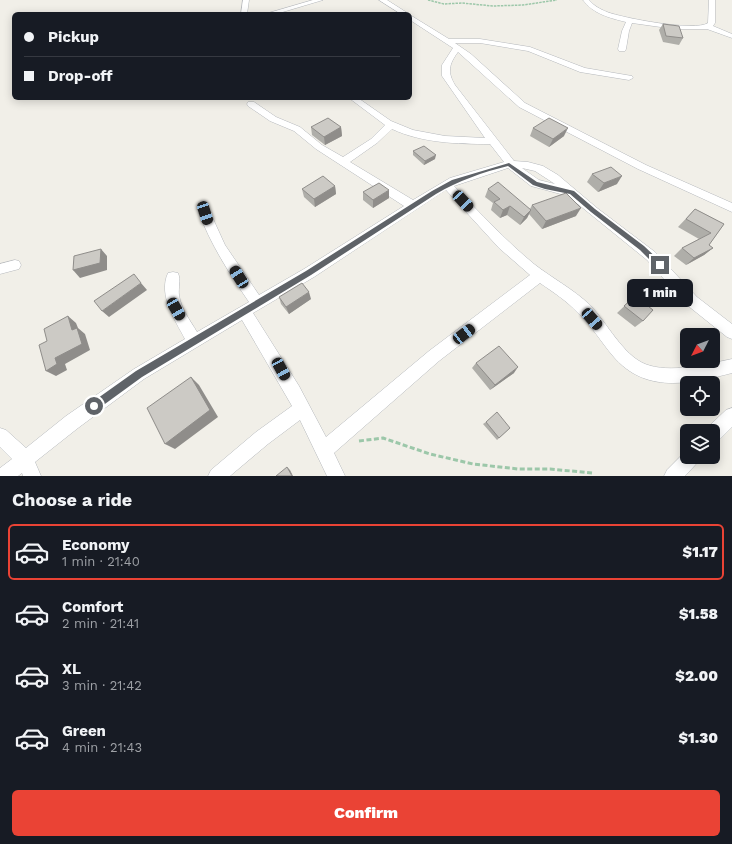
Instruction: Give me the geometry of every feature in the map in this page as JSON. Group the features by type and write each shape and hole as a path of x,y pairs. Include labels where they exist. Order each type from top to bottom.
{"street":[{"path":"244,12 246,0"},
{"path":"304,0 317,1"},
{"path":"382,0 403,12"},
{"path":"586,0 591,6 604,13 630,21 694,28 709,26 732,29"},
{"path":"709,26 712,23 712,0"},
{"path":"276,12 317,1"},
{"path":"412,18 457,48 487,72 522,105 642,167 732,208"},
{"path":"622,49 624,32 630,21"},
{"path":"709,26 732,36"},
{"path":"448,41 480,42 530,49 583,70 629,78"},
{"path":"457,48 445,68 445,74 448,81 491,141 510,164"},
{"path":"356,100 377,116 399,129 430,136 467,141 491,141"},
{"path":"251,104 273,119 298,129 319,147 413,206"},
{"path":"344,162 374,141 391,124"},
{"path":"4,476 72,422 139,374 194,340 309,273 448,185 480,172 510,164 528,165 539,168 572,192 593,211 651,256 692,301 732,332"},
{"path":"448,185 499,240 524,264 570,297 585,310 622,355 641,371 657,375 700,373 732,366"},
{"path":"205,213 212,233 239,277 258,303"},
{"path":"0,269 15,265"},
{"path":"328,448 434,356 540,275"},
{"path":"173,277 171,297 176,309 194,340"},
{"path":"244,311 274,356 302,408 328,448 336,476"},
{"path":"217,476 262,438 302,408"},
{"path":"720,427 732,416"},
{"path":"0,436 25,459 32,476"},
{"path":"673,476 684,464"}],"path":[{"path":"428,0 444,4 462,3 493,6 523,5 556,0"},
{"path":"328,448 382,438 430,454 472,464 503,466 518,469 550,469 592,472"}],"building":[{"path":"663,24 679,26 683,38 666,36"},
{"path":"328,118 341,127 324,137 311,127"},
{"path":"549,118 568,128 553,139 533,128"},
{"path":"424,146 436,155 425,161 413,151"},
{"path":"611,167 622,176 604,183 592,174"},
{"path":"323,176 335,186 314,199 302,189"},
{"path":"498,182 531,210 524,217 510,206 503,210 494,202 500,199 488,189"},
{"path":"379,183 389,190 373,200 363,192"},
{"path":"566,193 581,208 546,221 532,205"},
{"path":"695,209 724,224 709,245 713,248 694,258 682,248 711,233 686,219"},
{"path":"101,249 100,263 73,270 74,256"},
{"path":"134,274 141,283 102,311 94,301"},
{"path":"302,283 309,292 286,307 279,297"},
{"path":"635,296 653,310 643,321 624,306"},
{"path":"68,316 72,330 77,328 82,344 55,358 57,364 46,371 39,345 47,341 44,329"},
{"path":"499,346 518,367 495,385 476,363"},
{"path":"191,377 210,410 165,444 147,408"},
{"path":"497,412 510,428 499,438 486,422"},
{"path":"287,467 292,476 276,476"}],"route":[{"path":"94,406 139,374 309,273 434,192 454,181 509,164 515,170 535,183 557,190 572,192 593,211 642,248 660,265"}]}
